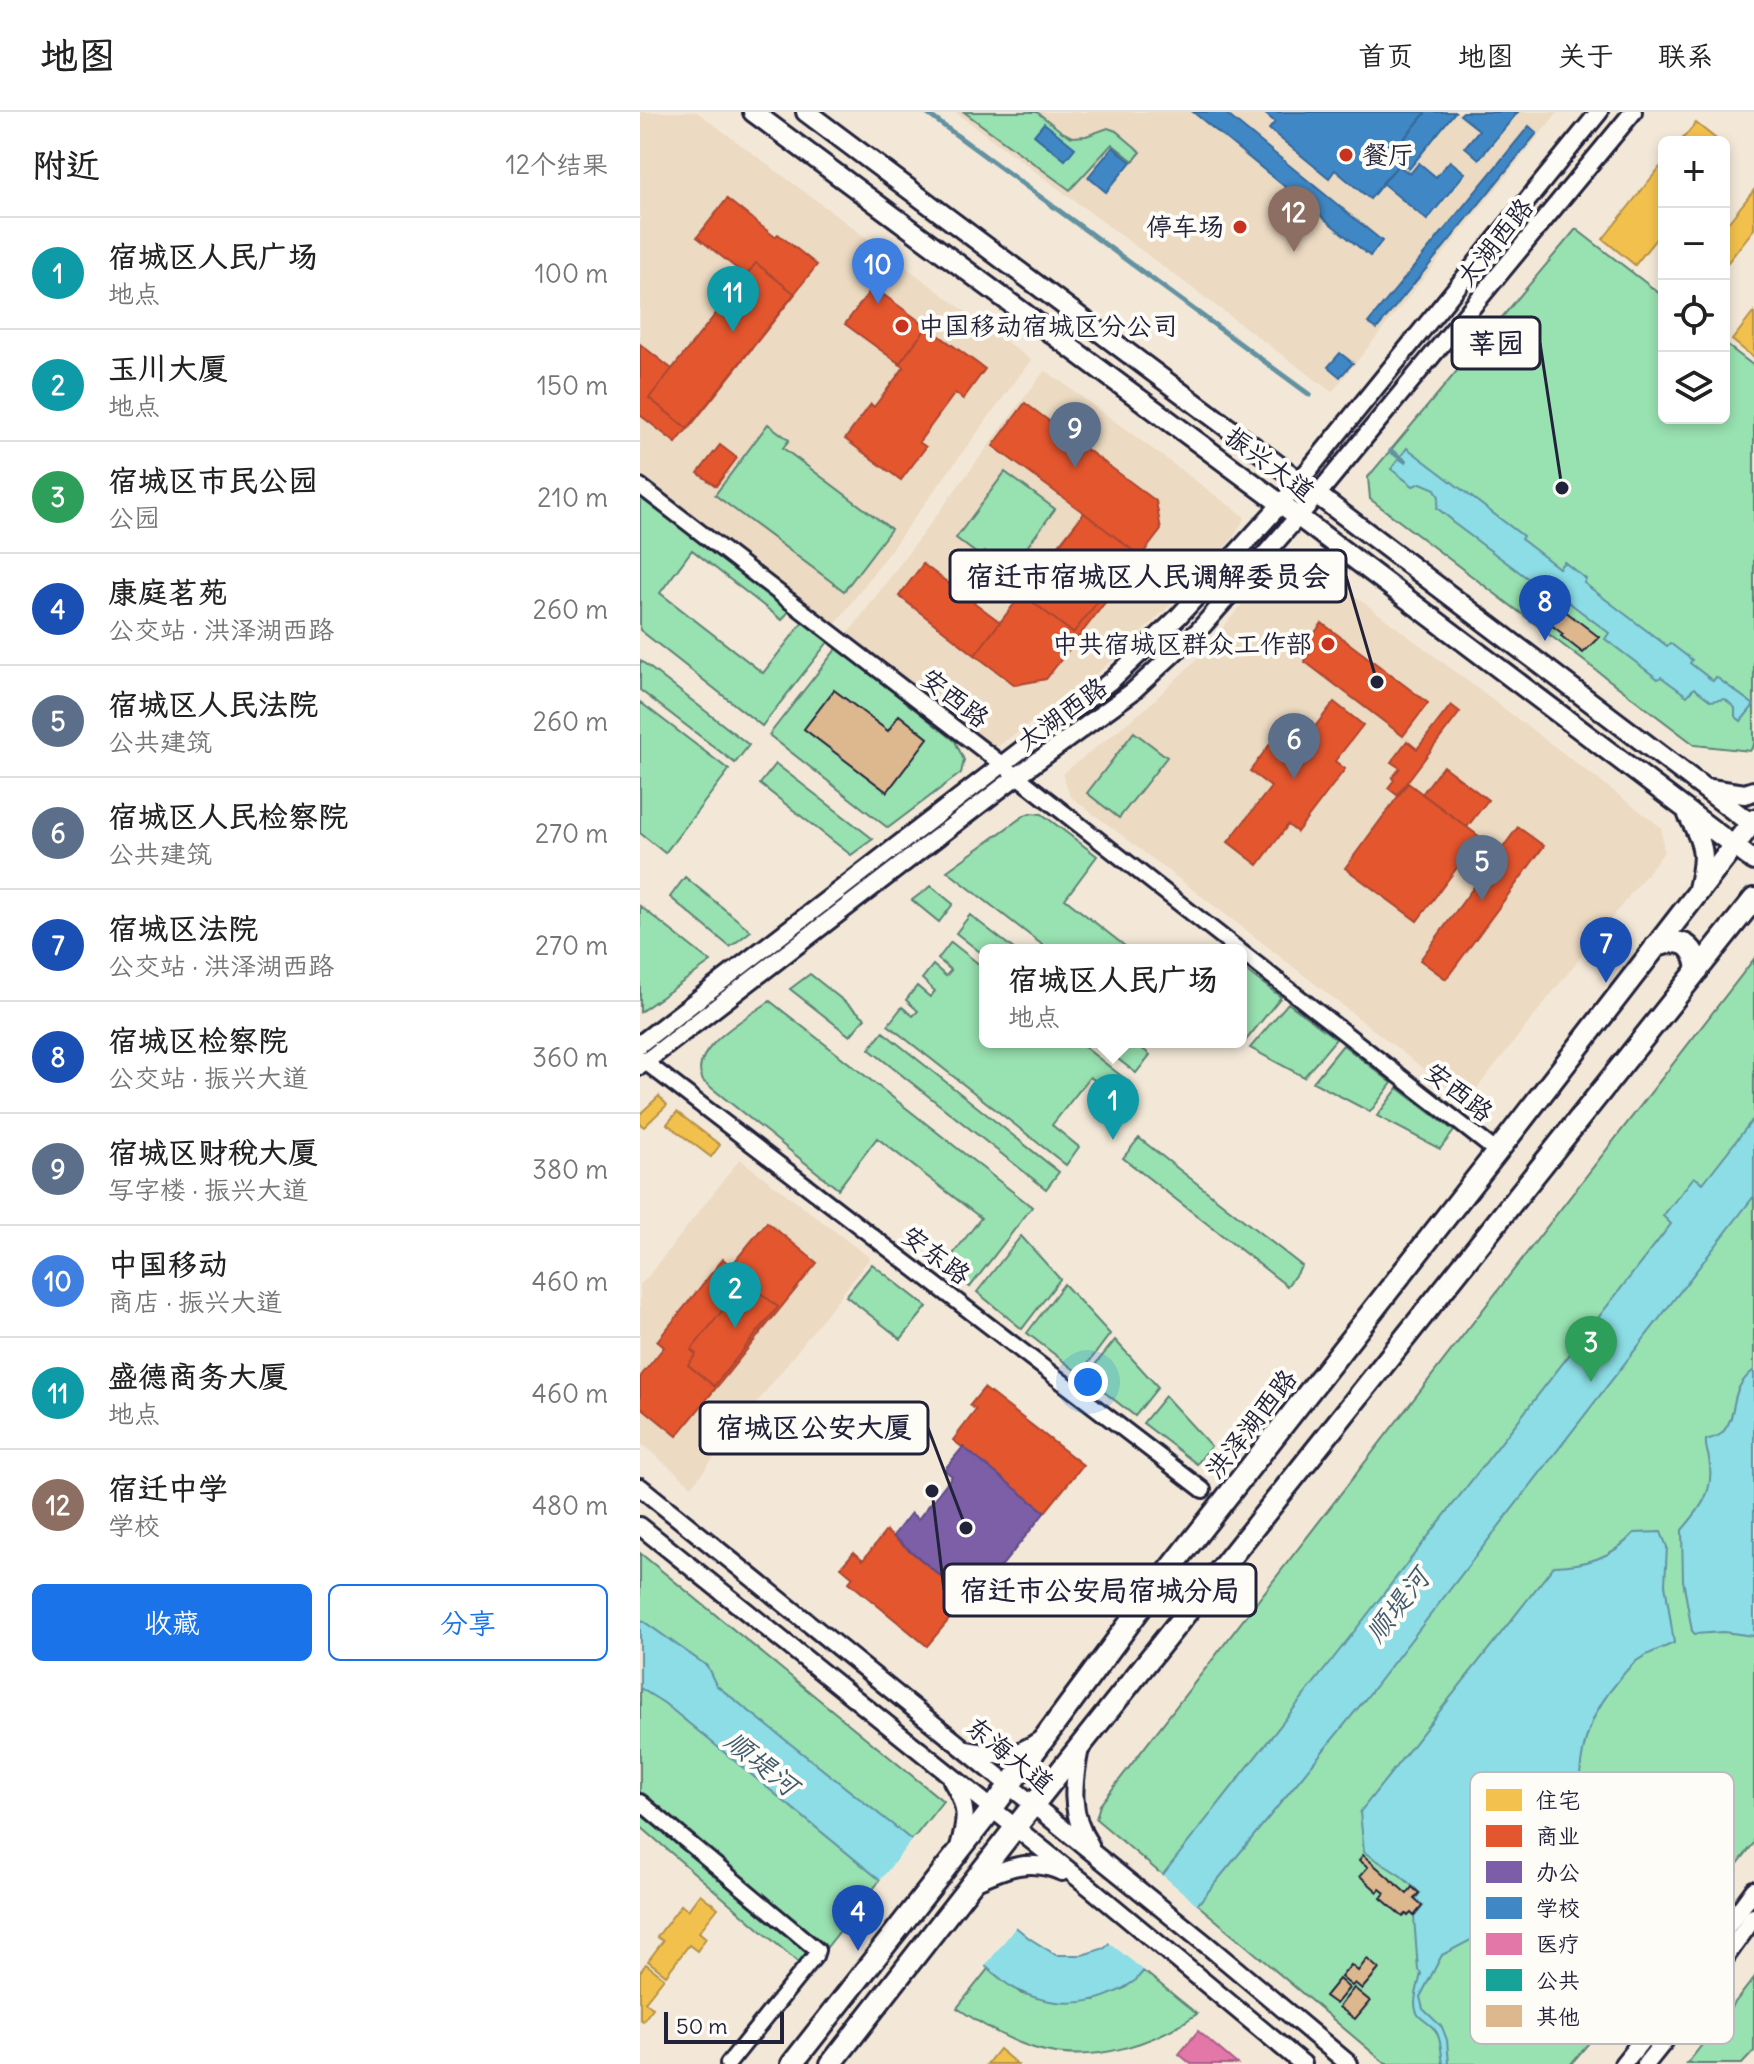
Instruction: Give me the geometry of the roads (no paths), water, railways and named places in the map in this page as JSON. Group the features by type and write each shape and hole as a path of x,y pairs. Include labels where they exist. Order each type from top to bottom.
{"main road":[{"name":"振兴大道","path":"753,112 1281,504 1754,861"},
{"name":"振兴大道","path":"806,112 1753,823"},
{"path":"1193,439 1204,438 1213,429 1211,415"},
{"path":"1392,588 1388,579 1391,567 1399,563 1411,566"},
{"path":"1646,780 1654,779 1660,773 1664,758"},
{"path":"1702,787 1726,793 1754,791"},
{"path":"1685,809 1703,848 1703,867 1697,893"},
{"name":"洪泽湖西路","path":"792,2064 1010,1786 1157,1586 1753,823"},
{"path":"831,2064 1754,899"},
{"path":"1727,932 1754,915"},
{"path":"1655,947 1669,941 1685,944 1692,950 1698,970"},
{"path":"1080,1690 1078,1703 1087,1716 1092,1718 1106,1714"},
{"path":"927,1892 944,1888 954,1900 951,1910"}],"street":[{"name":"太湖西路","path":"640,1044 1113,679 1178,617 1281,504 1599,112"},
{"name":"太湖西路","path":"642,1062 1132,692 1199,630 1317,495 1633,112"},
{"name":"安西路","path":"640,486 1231,944"},
{"name":"安西路","path":"1247,956 1497,1152"},
{"name":"安东路","path":"642,1062 1203,1490"},
{"name":"东海大道","path":"640,1487 1034,1804 1349,2064"},
{"name":"东海大道","path":"640,1526 1086,1884 1303,2064"},
{"path":"964,1749 1000,1756 1027,1749 1048,1735"},
{"path":"1081,1746 1075,1772 1077,1820 1101,1859"},
{"path":"947,1773 964,1805 964,1828 957,1854"},
{"path":"640,1802 817,1950 728,2064"},
{"path":"973,1882 1002,1869 1041,1864 1086,1884"},
{"path":"1734,1917 1754,1890"},
{"path":"1734,1945 1754,1917"},
{"path":"1623,2064 1639,2044"},
{"path":"1646,2064 1662,2044"}],"water":[{"path":"1407,448 1523,536 1521,539 1559,568 1564,562 1586,579 1584,583 1667,646 1670,643 1713,681 1716,677 1754,705 1741,721 1735,716 1735,708 1725,699 1711,701 1694,688 1687,696 1661,677 1658,679 1605,639 1609,633 1550,588 1546,592 1452,522 1437,508 1439,497 1435,489 1421,483 1413,486 1391,469"},
{"name":"顺堤河","path":"1754,1118 1754,1196 1363,1702 1136,1980 1121,1990 1105,1997 1072,2003 1039,1998 1007,1984 664,1703 640,1688 640,1619 707,1666 716,1685 898,1829 1029,1938 1056,1955 1082,1955 1105,1948 1671,1224 1663,1216 1694,1177 1703,1183"},
{"path":"1754,1370 1754,1636 1724,1632 1695,1634 1683,1580 1682,1530 1708,1490 1710,1470 1706,1440 1723,1432 1740,1386"},
{"path":"1661,1532 1667,1547 1665,1584 1674,1643 1630,1667 1603,1702 1586,1741 1581,1772 1470,1772 1470,1940 1442,1955 1420,1997 1423,2009 1442,2027 1447,2040 1449,2064 1443,2064 1437,2033 1419,2016 1415,2006 1421,1973 1418,1970 1414,1917 1423,1906 1415,1899 1420,1893 1401,1876 1364,1852 1360,1812 1554,1566 1598,1558 1617,1549 1634,1533"}],"waterway":[{"path":"925,112 1310,395"},
{"path":"1391,451 1405,461"}],"place":[{"name":"餐厅","path":"1346,155"},
{"name":"停车场","path":"1240,227"},
{"name":"宿迁中学","path":"1294,252"},
{"name":"中国移动","path":"878,304"},
{"name":"中国移动宿城区分公司","path":"902,326"},
{"name":"盛德商务大厦","path":"733,332"},
{"name":"宿城区财税大厦","path":"1075,468"},
{"name":"莘园","path":"1562,488"},
{"name":"宿城区检察院","path":"1545,641"},
{"name":"中共宿城区群众工作部","path":"1328,644"},
{"name":"宿迁市宿城区人民调解委员会","path":"1377,682"},
{"name":"宿城区人民检察院","path":"1294,779"},
{"name":"宿城区人民法院","path":"1482,901"},
{"name":"宿城区法院","path":"1606,983"},
{"name":"宿城区人民广场","path":"1113,1140"},
{"name":"玉川大厦","path":"735,1328"},
{"name":"宿城区市民公园","path":"1591,1382"},
{"name":"宿迁市公安局宿城分局","path":"932,1491"},
{"name":"宿城区公安大厦","path":"966,1528"},
{"name":"康庭茗苑","path":"858,1951"}]}
